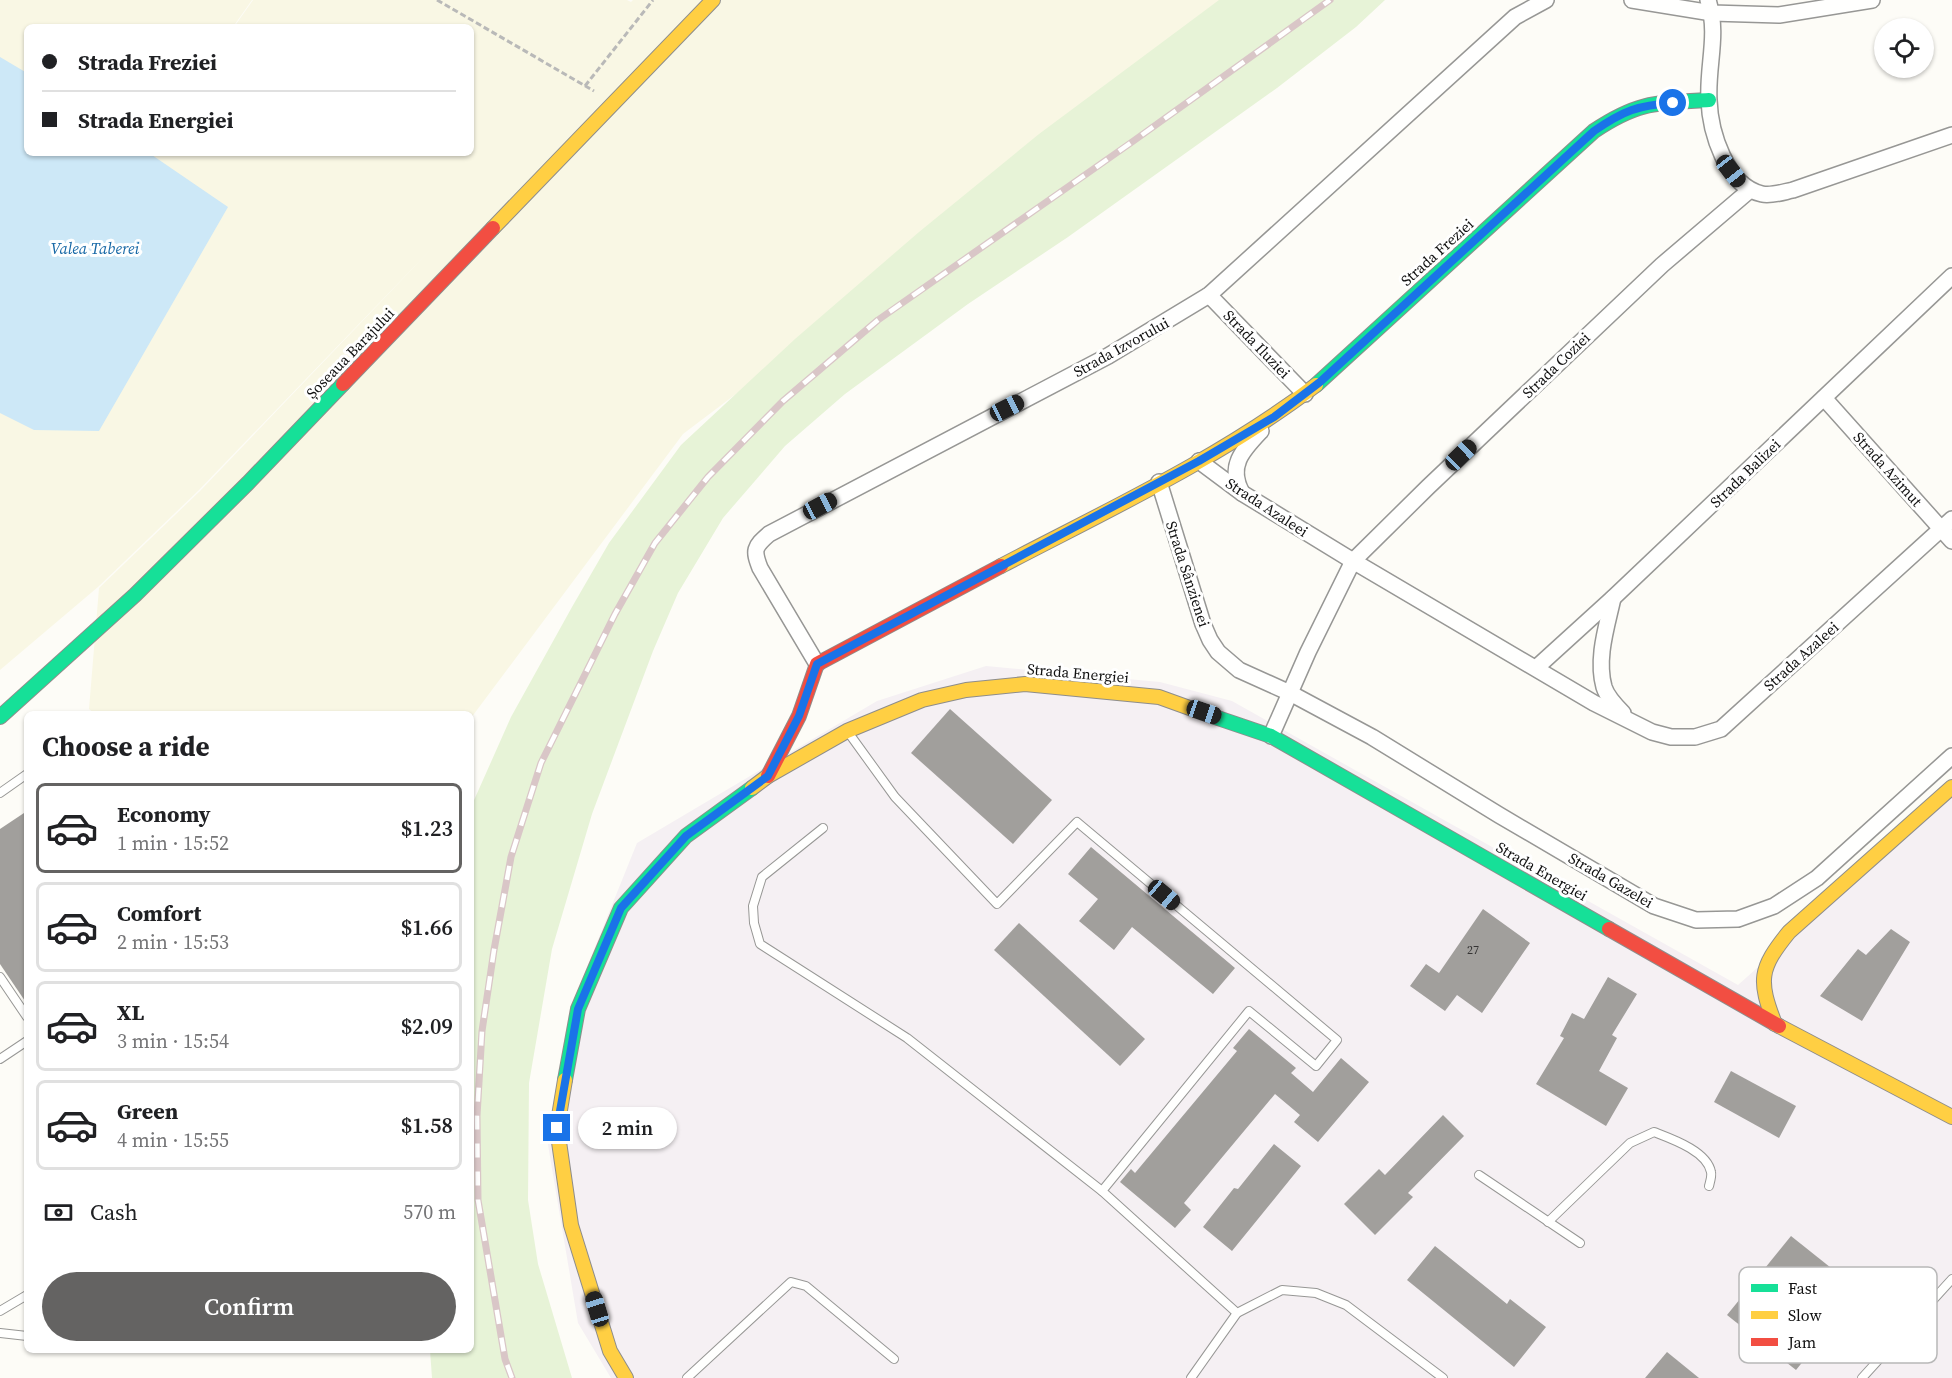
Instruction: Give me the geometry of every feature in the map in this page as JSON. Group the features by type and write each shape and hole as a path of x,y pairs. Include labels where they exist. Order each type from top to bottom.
{"main road":[{"name":"Șoseaua Barajului","path":"0,717 135,595 248,483 713,0"},
{"name":"Strada Freziei","path":"1199,461 1274,417 1305,394 1594,131 1633,108 1708,100"},
{"path":"768,776 799,716 817,664 1199,461"},
{"name":"Strada Energiei","path":"626,1378 610,1351 571,1226 557,1128 578,1009 621,908 686,836 768,776 847,731 922,700 966,690 1025,684 1159,697 1271,736 1775,1023 1952,1117"},
{"path":"1775,1023 1763,993 1762,972 1771,952 1789,932 1952,787"}],"street":[{"name":"Strada Izvorului","path":"817,664 760,568 755,554 758,544 778,528 1108,356 1209,295 1489,40 1515,18 1546,0"},
{"path":"1632,0 1710,6 1779,15 1872,0"},
{"path":"1710,6 1714,28 1708,100 1714,131 1723,157 1739,182 1750,190 1771,194 1793,190 1952,135"},
{"name":"Strada Coziei","path":"1271,736 1353,561 1662,265 1750,190"},
{"name":"Strada Balizei","path":"1536,668 1613,598 1952,276"},
{"name":"Strada Iluziei","path":"1209,295 1305,394"},
{"name":"Strada Azimut","path":"1824,398 1947,524 1952,541"},
{"path":"1242,493 1237,484 1236,466 1249,443 1274,417"},
{"name":"Strada Azaleei","path":"1199,461 1242,493 1594,703 1652,732 1671,737 1695,737 1721,729 1947,524"},
{"name":"Strada Sânzienei","path":"1159,482 1210,640 1218,652 1239,670 1290,693"},
{"name":"Strada Azaleei","path":"1613,598 1601,656 1604,688 1630,720"},
{"name":"Strada Gazelei","path":"1290,693 1372,737 1654,906 1696,920 1738,919 1774,906 1817,878 1952,756"}],"lane":[{"path":"847,731 895,797 997,904 1077,822 1337,1040 1316,1066 1249,1011 1102,1191"},
{"path":"0,793 24,776"},
{"path":"823,828 762,877 753,906 754,923 760,944 907,1038 1102,1191 1237,1313"},
{"path":"0,976 24,1012"},
{"path":"0,1059 24,1043"},
{"path":"1548,1222 1629,1143 1654,1132 1682,1143 1704,1159 1711,1173 1709,1186"},
{"path":"1479,1175 1580,1243"},
{"path":"1937,1296 1952,1279"},
{"path":"687,1378 791,1282 806,1286 894,1359"},
{"path":"1191,1378 1237,1313 1282,1290 1316,1293 1346,1305 1443,1378"},
{"path":"0,1311 24,1297"},
{"path":"0,1333 24,1336"},
{"path":"1862,1378 1876,1363"}],"path":[{"path":"437,0 614,103"},
{"path":"585,86 653,0"}],"shaded area":[{"path":"0,0 252,0 235,24 24,24 24,156 474,156 474,24 236,24 253,0 627,0 631,2 633,0 1257,0 683,434 474,714 474,711 91,711 89,709 99,588 200,491 436,244 199,490 98,587 0,670"},
{"path":"986,666 1160,682 1232,701 1738,985 1952,794 1952,1378 611,1378 578,1323 547,1139 570,1009 637,843 877,701"}],"green space":[{"path":"1219,0 1385,0 1356,27 1277,88 1068,237 968,304 845,394 785,446 723,518 678,593 653,651 592,814 552,949 529,1083 528,1200 538,1264 572,1378 432,1378 430,1353 474,1353 474,800 511,717 609,543 681,445 795,339 919,232 1039,134"}],"water":[{"name":"Valea Taberei","path":"0,57 24,71 24,156 153,156 228,207 99,431 34,430 0,413"}],"building":[{"path":"950,709 1052,800 1013,844 911,753"},
{"path":"24,813 24,1000 0,964 0,829"},
{"path":"1091,847 1235,968 1213,994 1132,927 1114,950 1079,921 1098,899 1068,874"},
{"path":"1483,909 1530,943 1482,1013 1457,995 1445,1011 1410,986 1426,964 1439,973"},
{"path":"1019,923 1145,1039 1120,1066 994,950"},
{"path":"1891,929 1910,942 1862,1021 1820,996 1858,949 1866,955"},
{"path":"1608,977 1637,994 1612,1035 1617,1038 1599,1071 1628,1088 1606,1126 1536,1084 1564,1038 1560,1036 1572,1013 1584,1019"},
{"path":"1249,1029 1296,1068 1291,1073 1313,1092 1341,1058 1369,1082 1318,1142 1294,1122 1300,1115 1275,1094 1184,1203 1191,1210 1175,1228 1120,1182 1131,1169 1135,1173 1237,1051 1233,1048"},
{"path":"1731,1071 1796,1106 1779,1138 1714,1102"},
{"path":"1443,1115 1464,1136 1408,1193 1413,1197 1375,1235 1344,1204 1379,1169 1385,1175"},
{"path":"1274,1144 1301,1166 1232,1251 1203,1227 1234,1188 1238,1189"},
{"path":"1791,1236 1830,1267 1766,1267"},
{"path":"1435,1246 1507,1304 1510,1299 1546,1327 1514,1367 1407,1280"},
{"path":"1739,1300 1739,1325 1727,1315"},
{"path":"1667,1352 1699,1378 1645,1378"},
{"path":"1787,1363 1802,1363 1796,1370"}],"railway":[{"path":"512,1378 505,1359 478,1200 477,1116 482,1031 494,950 511,857 541,763 615,614 655,543 708,477 783,401 878,320 1330,0"}],"traffic: fast":[{"path":"1316,385 1594,131 1624,114 1649,105 1709,100"},
{"path":"0,717 135,595 248,483 343,384"},
{"path":"1209,715 1271,736 1609,929"},
{"path":"565,1080 578,1009 621,908 686,836 752,788"}],"traffic: slow":[{"path":"493,228 713,0"},
{"path":"1001,566 1202,460 1316,385"},
{"path":"752,788 768,776 847,731 922,700 966,690 1025,684 1159,697 1209,715"},
{"path":"1775,1024 1766,996 1764,975 1779,945 1789,932 1952,787"},
{"path":"1779,1026 1952,1117"},
{"path":"565,1080 557,1128 571,1225 610,1351 626,1378"}],"traffic: jam":[{"path":"343,384 493,228"},
{"path":"768,776 799,716 817,664 1001,566"},
{"path":"1609,929 1779,1026"}],"route":[{"path":"557,1128 578,1009 621,908 686,836 768,776 799,716 817,664 1199,461 1274,417 1320,382 1594,131 1633,108 1673,103"}]}
